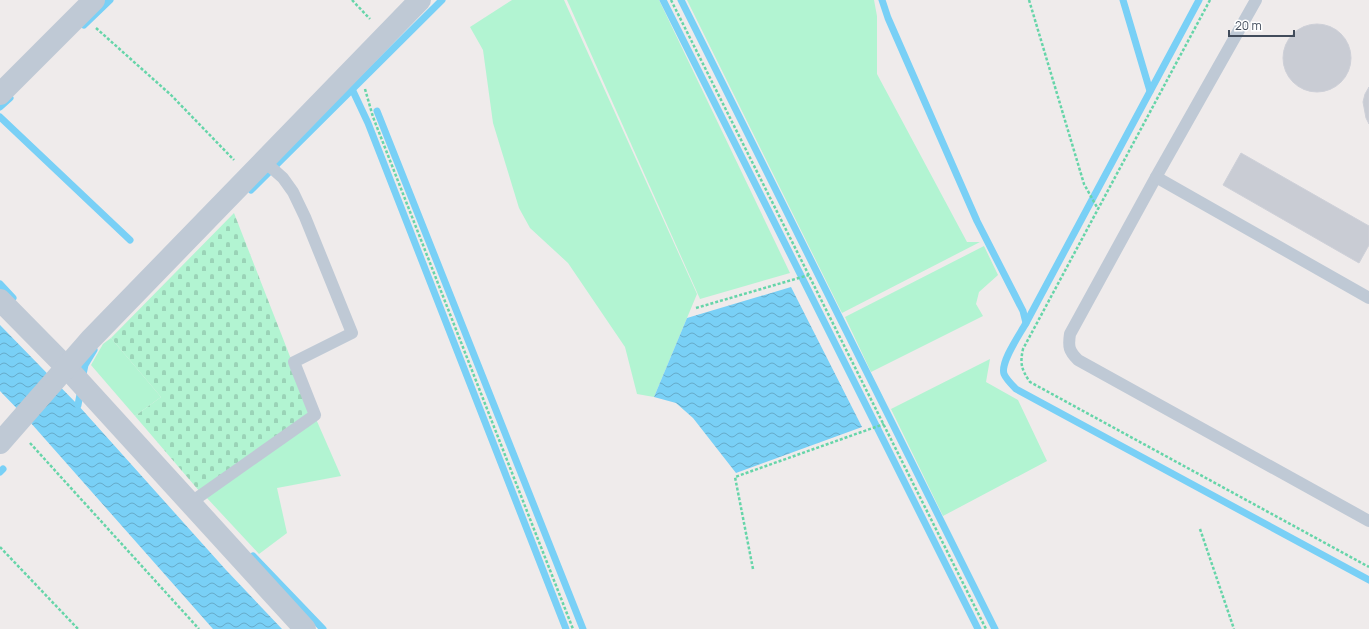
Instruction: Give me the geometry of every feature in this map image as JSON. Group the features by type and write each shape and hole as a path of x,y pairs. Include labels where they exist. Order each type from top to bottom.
{"street":[{"path":"0,443 90,340 420,0"},
{"path":"0,94 87,7"},
{"path":"0,300 63,372 190,503 305,629"}],"lane":[{"path":"1256,0 1156,177 1070,334 1068,345 1072,354 1078,360 1369,520"},
{"path":"190,503 315,415 294,362 352,333 305,217 293,192 283,178 257,168"},
{"path":"1156,177 1369,298"}],"path":[{"path":"352,0 386,36"},
{"path":"671,0 986,629"},
{"path":"1029,0 1084,184 1098,209"},
{"path":"1210,0 1023,349 1021,360 1024,373 1030,382 1369,567"},
{"path":"87,7 171,95 257,168"},
{"path":"352,70 366,90 373,117 573,629"},
{"path":"696,308 809,275"},
{"path":"17,423 199,629"},
{"path":"753,569 735,477 884,424"},
{"path":"1200,529 1234,629"},
{"path":"0,547 78,629"}],"green space":[{"path":"512,0 564,0 697,294 654,397 637,394 625,347 568,263 530,228 519,208 493,123 483,50 470,27"},
{"path":"567,0 659,0 790,273 700,299"},
{"path":"687,0 874,0 877,16 877,74 967,242 980,242 842,313"},
{"path":"234,213 312,413 200,492 135,416 161,397 111,338"},
{"path":"984,246 998,275 979,292 976,304 983,316 871,372 845,317"},
{"path":"111,338 161,397 135,416 91,365 103,344"},
{"path":"990,359 986,382 1018,400 1047,461 943,516 891,409"},
{"path":"316,419 341,476 277,488 287,533 259,554 206,497"}],"water":[{"path":"791,287 862,427 736,473 693,418 676,403 654,397 687,318"},
{"path":"0,325 78,405 226,570 282,629 213,629 30,422 0,391"}],"building":[{"path":"1310,24 1324,24 1336,30 1345,39 1351,51 1349,71 1341,82 1330,90 1324,92 1310,92 1304,90 1293,82 1285,71 1283,65 1283,51 1285,45 1293,34 1304,26"},
{"path":"1369,87 1369,124 1366,118 1363,102"},
{"path":"1241,153 1369,226 1369,245 1359,263 1223,185"}],"waterway":[{"path":"84,25 110,0"},
{"path":"251,190 442,0"},
{"path":"663,0 978,629"},
{"path":"681,0 995,629"},
{"path":"882,0 888,18 977,221 1023,311 1026,323 1015,341 1005,363 1004,374 1009,382 1016,389 1369,580"},
{"path":"1123,0 1150,91"},
{"path":"1026,323 1199,0"},
{"path":"352,89 368,123 566,629"},
{"path":"0,107 10,98"},
{"path":"377,111 583,629"},
{"path":"0,117 130,240"},
{"path":"0,284 13,298"},
{"path":"82,379 85,365 94,350"},
{"path":"78,405 81,389"},
{"path":"0,472 3,469"},
{"path":"253,556 323,629"}]}
